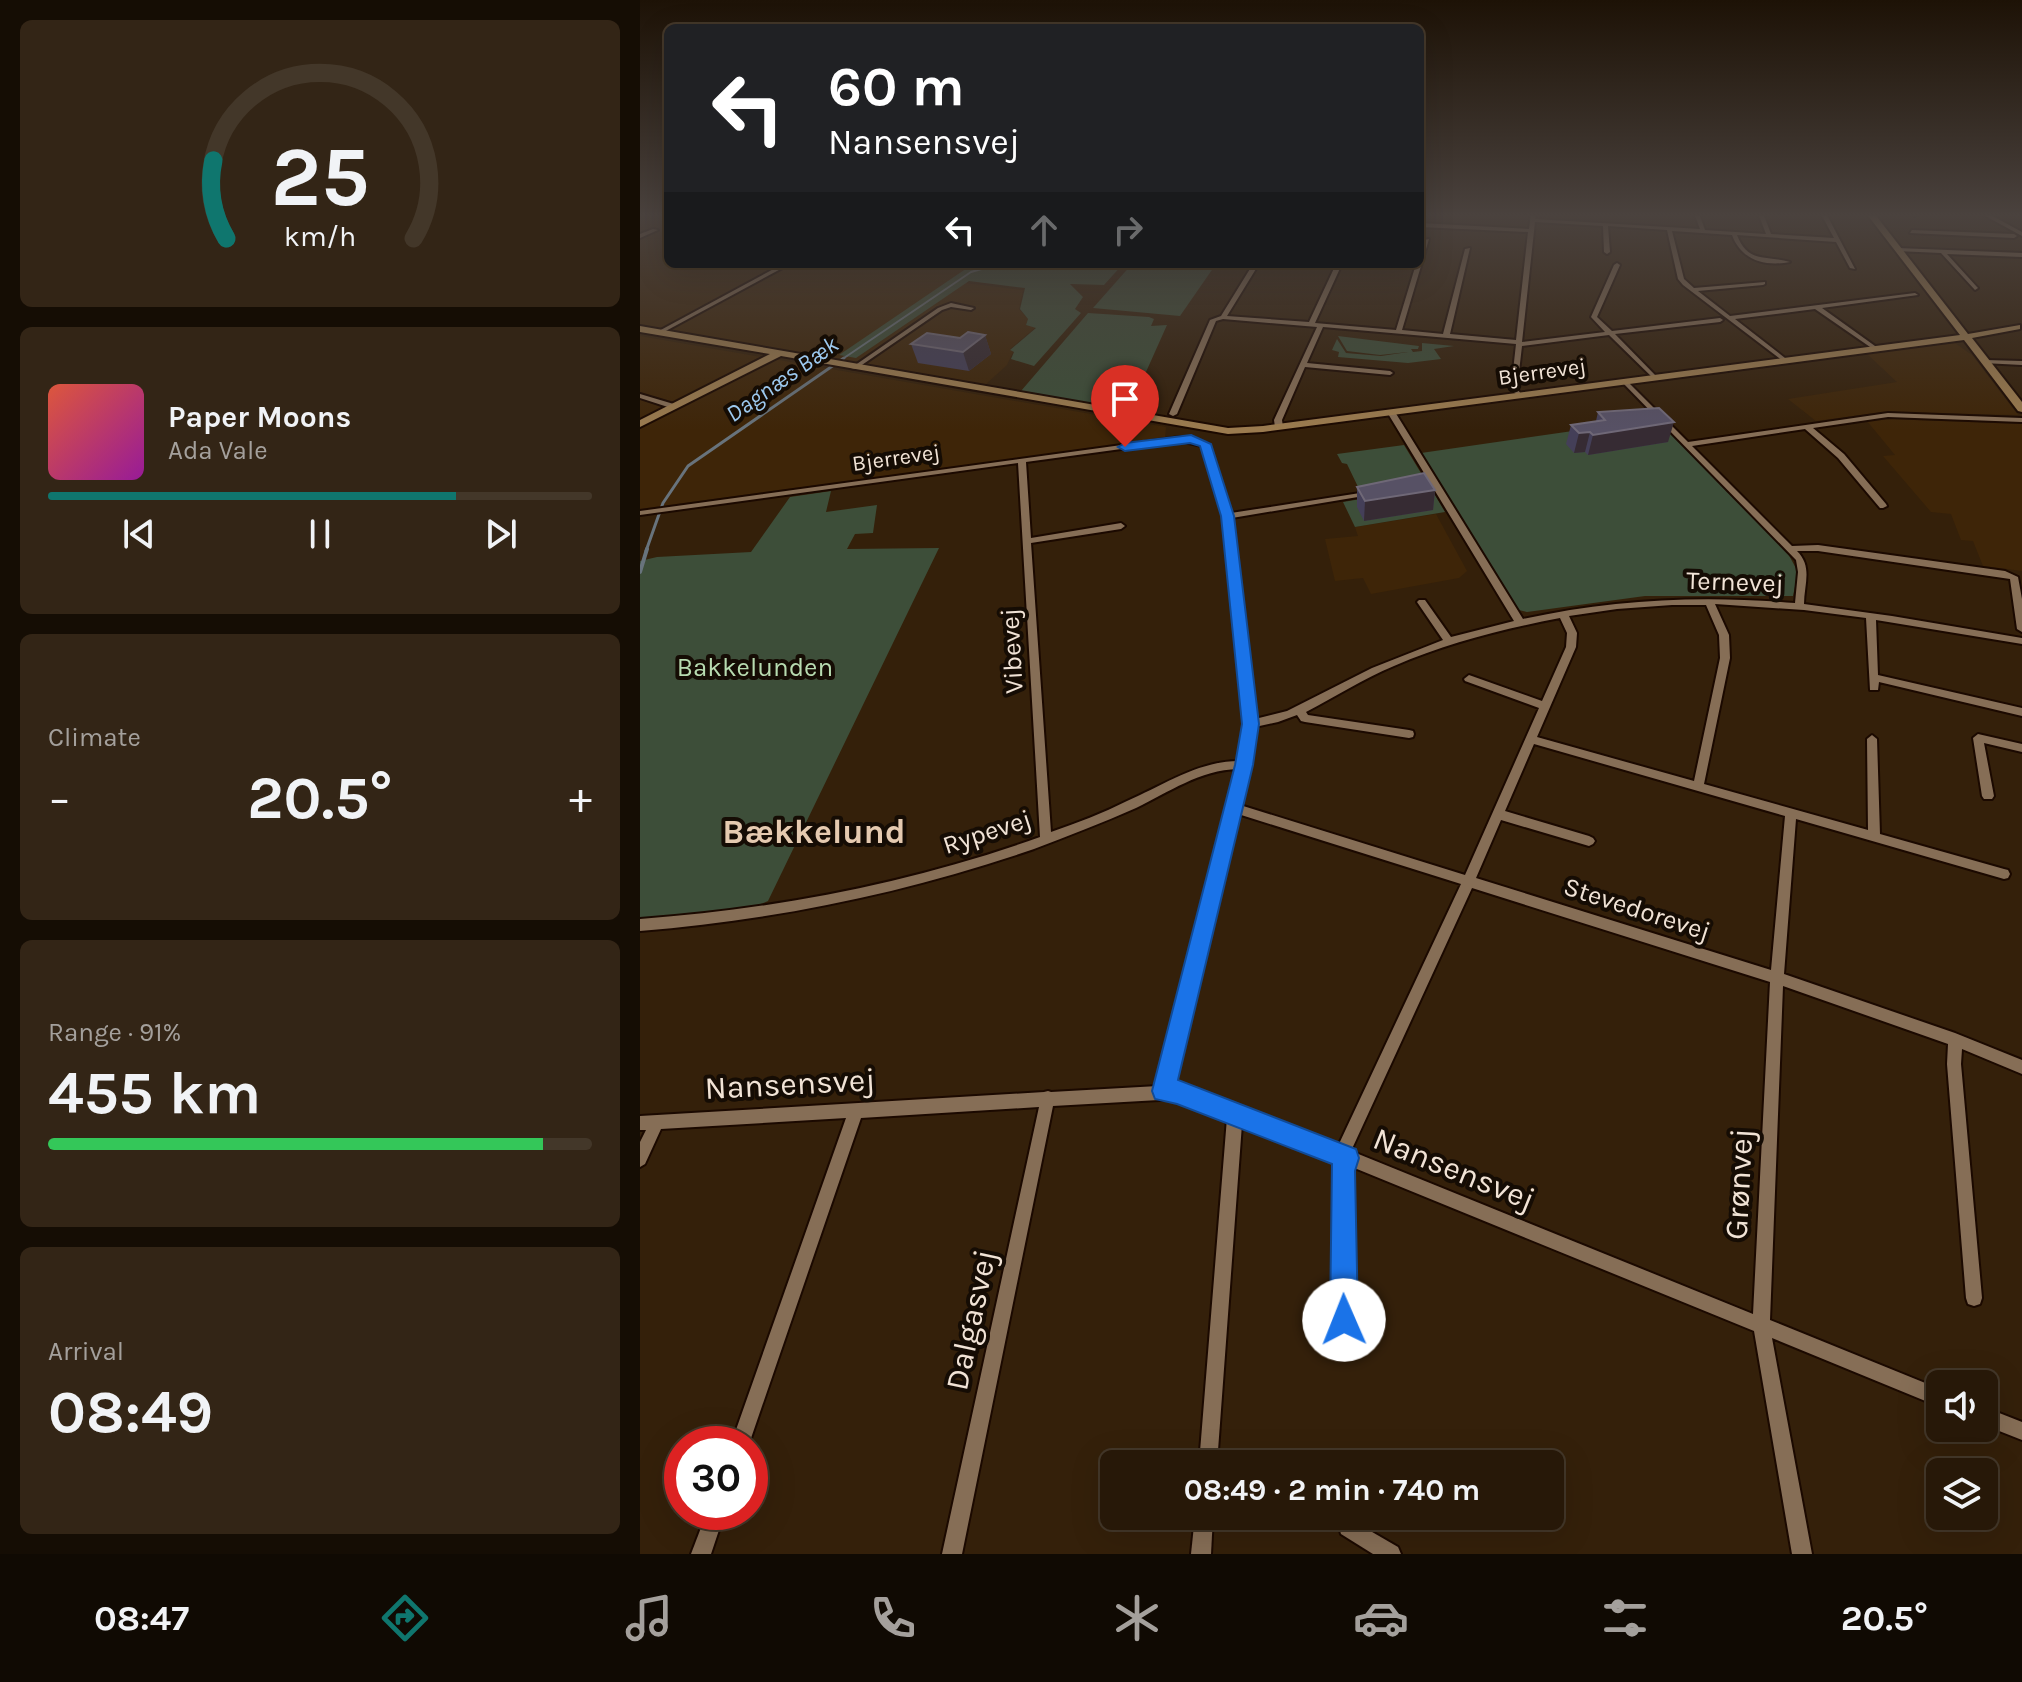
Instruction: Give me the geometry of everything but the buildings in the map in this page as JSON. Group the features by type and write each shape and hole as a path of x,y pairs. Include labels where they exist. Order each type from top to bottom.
{"street":[{"path":"660,332 747,286"},
{"path":"1223,317 1243,286"},
{"path":"1311,324 1329,286"},
{"path":"1398,332 1413,286"},
{"path":"1446,336 1459,286"},
{"path":"1519,395 1514,389 1525,286"},
{"path":"1608,286 1594,317 1654,377"},
{"path":"1688,286 1724,319 1783,359"},
{"path":"1692,290 1737,286"},
{"path":"1923,286 2022,409"},
{"path":"1173,414 1213,320 1223,317 1518,343 1915,295"},
{"path":"854,368 940,309 951,305 971,308"},
{"path":"1816,307 1873,347"},
{"path":"1279,427 1278,420 1321,325"},
{"name":"Bjerrevej","path":"640,329 1215,430 1279,427 2020,326"},
{"path":"640,424 780,353"},
{"path":"1987,362 2022,363"},
{"path":"1303,365 1390,373"},
{"path":"1624,381 1800,559 1805,573 1800,607"},
{"path":"640,396 674,407"},
{"path":"1391,412 1519,621"},
{"path":"1688,444 1888,415 2022,420"},
{"path":"1806,426 1841,456 1883,506"},
{"name":"Bjerrevej","path":"640,513 1180,439 1205,444 1228,516"},
{"name":"Vibevej","path":"1022,461 1046,839"},
{"path":"1419,486 1434,484"},
{"path":"1164,1091 1234,808 1250,724 1228,516 1375,493"},
{"path":"1028,541 1121,526"},
{"path":"1792,549 1818,548 2014,577 2022,629"},
{"path":"1698,787 1725,658 1724,635 1709,601"},
{"name":"Ternevej","path":"1250,724 1283,719 1300,712 1351,682 1449,641 1519,621 1618,606 1709,601 1800,607 2022,641"},
{"path":"1422,602 1449,641"},
{"path":"1344,1350 1345,1157 1571,647 1572,633 1563,614"},
{"path":"1871,616 1874,682 2022,712"},
{"path":"1469,679 1545,706"},
{"path":"1300,712 1305,718 1409,734"},
{"path":"1988,796 1978,738 2022,748"},
{"path":"1531,739 2004,874"},
{"path":"1872,739 1874,837"},
{"name":"Rypevej","path":"640,925 764,913 895,887 1046,839 1120,810 1195,773 1244,765"},
{"name":"Stevedorevej","path":"1234,808 1777,978 1955,1040 2022,1067"},
{"name":"Grønvej","path":"1791,813 1777,978 1761,1325 1802,1554"},
{"path":"1498,814 1589,841"},
{"path":"1955,1040 1954,1064 1974,1298"},
{"name":"Nansensvej","path":"640,1123 1177,1092 1926,1392"},
{"name":"Dalgasvej","path":"952,1554 1048,1098"},
{"path":"746,1426 856,1111"},
{"path":"1209,1450 1235,1114"},
{"path":"640,1159 657,1122"},
{"path":"1998,1422 2022,1431"},
{"path":"701,1554 710,1530"},
{"path":"1201,1554 1203,1530"},
{"path":"1353,1530 1391,1554"}],"shaded area":[{"path":"640,286 987,286 1023,290 1019,309 1028,319 1026,325 1036,327 1010,349 1013,352 1007,365 985,385 640,325"},
{"path":"640,336 1166,427 1165,438 640,509"},
{"path":"1955,343 1972,355 2018,415 1883,412 1816,421 1788,399 1897,382 1866,353"},
{"path":"1892,419 2022,424 2022,571 1983,566 1973,541 1961,540 1951,514 1931,512 1883,456 1895,455 1867,421"},
{"path":"1436,514 1467,571 1459,578 1371,594 1363,578 1335,581 1325,539 1358,536 1355,527"}],"green space":[{"path":"941,286 962,286 856,358 839,355"},
{"path":"1005,286 1072,286 1083,297 1075,309 1081,313 1034,366 1011,359 1014,352 1010,350 1036,328 1026,325 1028,319 1020,309 1025,288"},
{"path":"1113,286 1201,286 1180,316 1093,308"},
{"path":"1088,313 1149,317 1154,319 1151,326 1167,325 1129,410 1021,391"},
{"path":"1338,336 1419,346 1418,349 1411,349 1413,352 1422,351 1422,343 1454,346 1434,349 1441,359 1408,363 1338,357 1339,352 1332,350 1337,339 1346,353 1381,356 1408,352 1380,355 1347,351"},
{"path":"1656,419 1785,548 1798,572 1793,596 1645,596 1527,612 1519,610 1421,453"},
{"path":"1404,445 1424,478 1360,491 1347,464 1342,463 1337,454"},
{"path":"1425,488 1432,490 1445,512 1355,527 1343,502"},
{"name":"Bakkelunden","path":"831,491 826,512 877,505 873,533 855,534 847,549 939,548 768,901 724,912 640,918 640,561 657,557 751,552 790,497"}],"waterway":[{"name":"Dagnæs Bæk","path":"841,360 951,286"},
{"name":"Dagnæs Bæk","path":"646,551 663,503 688,466 844,358"},
{"name":"Dagnæs Bæk","path":"640,572 647,549"}],"district":[{"name":"Bækkelund","path":"814,832"}],"route":[{"path":"1125,447 1180,439 1205,444 1228,516 1250,724 1244,765 1164,1091 1177,1092 1347,1158 1343,1171 1344,1320"}]}
